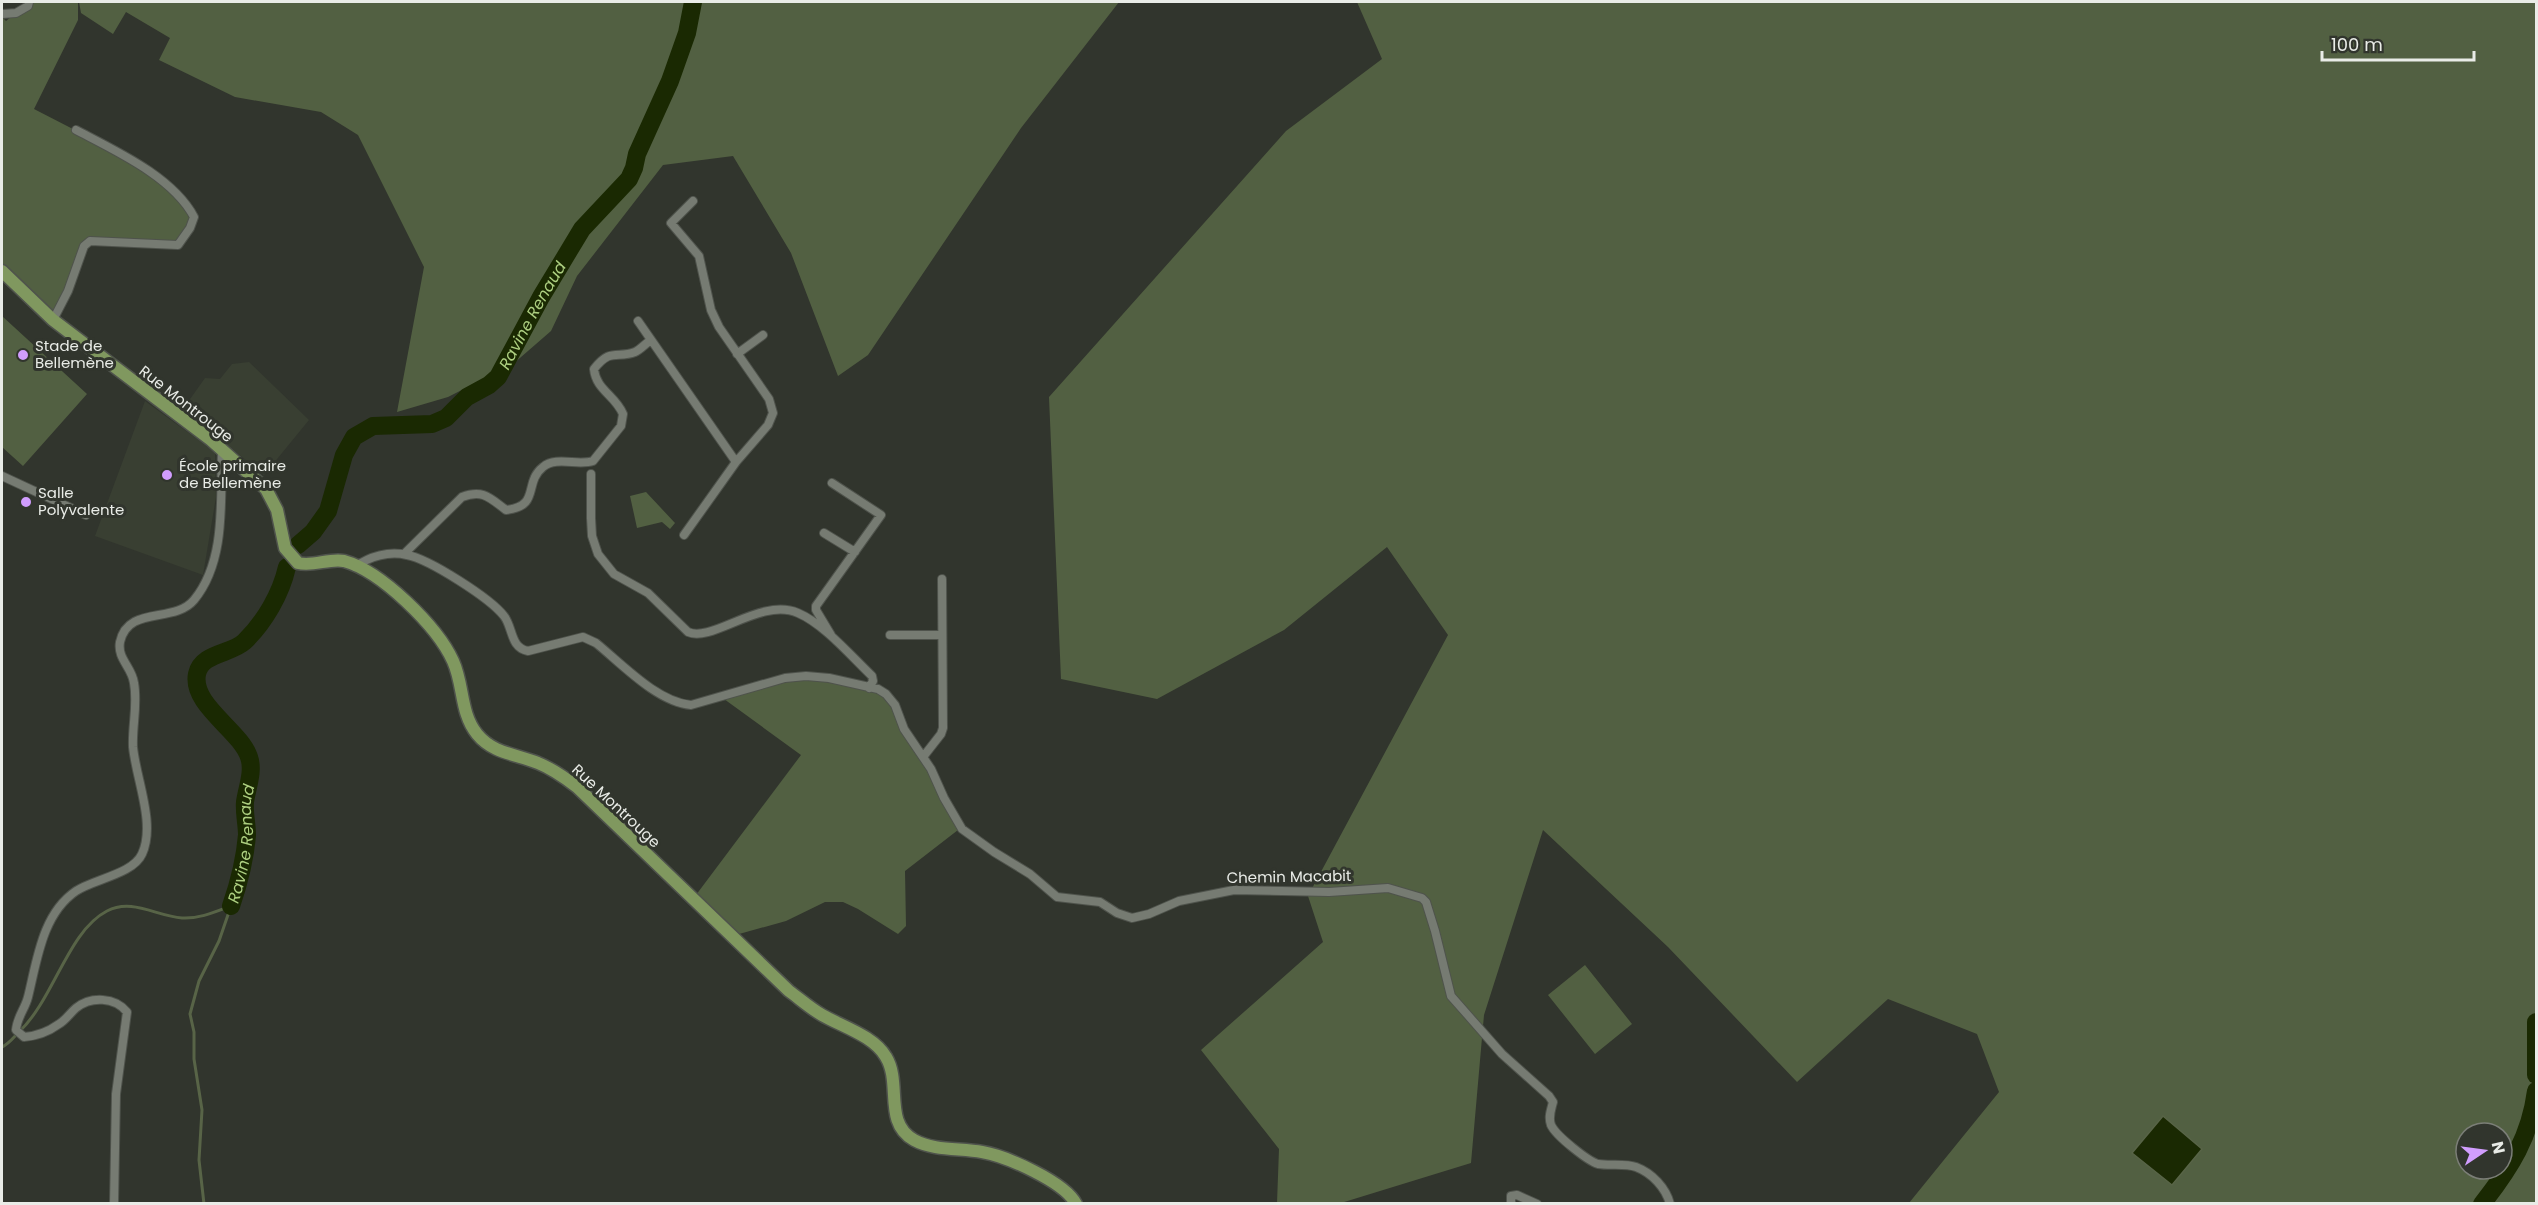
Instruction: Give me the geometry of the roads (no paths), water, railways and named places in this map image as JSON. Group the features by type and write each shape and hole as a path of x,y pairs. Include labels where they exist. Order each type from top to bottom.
{"main road":[{"name":"Rue Montrouge","path":"2,271 53,320 178,414 266,489 277,510 285,548 298,563 333,560 345,562 371,573 396,592 419,615 453,662 468,721 478,735 493,749 558,771 789,990 822,1015 875,1044 886,1057 892,1072 896,1118 903,1131 914,1140 929,1145 984,1152 1004,1159 1060,1186 1076,1203"}],"street":[{"path":"2,14 16,13 28,6 29,2"},
{"path":"53,320 68,291 84,246 90,241 178,244 190,228 194,217 187,203 162,180 76,130"},
{"path":"684,535 736,462 768,425 772,414 769,399 719,327 711,310 699,256 671,223 693,201"},
{"path":"638,321 736,462"},
{"path":"737,354 763,335"},
{"path":"355,567 376,557 404,554 462,497 475,492 488,497 506,510 519,508 525,504 537,474 543,467 551,463 593,461 621,426 623,414 620,407 595,379 594,369 601,360 615,354 634,352 651,340"},
{"path":"114,1203 116,1094 126,1012 120,1003 108,1000 89,1000 76,1008 58,1025 38,1036 24,1037 16,1030 17,1019 27,1000 40,943 60,908 74,893 91,882 124,871 142,856 147,830 133,746 136,700 133,675 119,653 120,640 125,630 134,621 164,616 192,602 208,578 219,537 223,502 222,450"},
{"path":"591,474 591,527 597,554 614,574 648,593 688,632 695,635 706,633 760,612 783,610 795,612 810,618 872,676 873,681 869,688"},
{"path":"2,476 86,515"},
{"path":"832,483 880,515 816,606 816,610 833,639"},
{"path":"824,533 855,552"},
{"name":"Chemin Macabit","path":"404,554 473,588 505,617 513,640 522,650 528,651 583,637 596,643 660,695 678,704 691,705 785,678 806,676 829,678 878,689 886,694 895,705 904,729 923,756 962,829 1030,874 1058,897 1100,902 1117,913 1132,918 1149,914 1179,901 1234,890 1329,892 1388,888 1422,898 1426,902 1435,931 1451,996 1502,1054 1549,1096 1553,1102 1549,1116 1559,1136 1596,1163 1636,1167 1645,1172 1668,1193 1670,1203"},
{"path":"923,756 941,734 943,728 942,579"},
{"path":"890,635 942,635"},
{"path":"1511,1203 1511,1196 1517,1196 1537,1203"}],"waterway":[{"name":"Ravine Renaud","path":"298,545 313,532 328,511 344,455 354,437 373,426 432,424 446,418 467,397 489,385 498,377 541,297 582,229 629,179 637,154 670,81 687,33 693,2"},
{"name":"Ravine Renaud","path":"231,906 237,889 246,844 245,802 250,762 244,747 201,696 197,685 197,674 204,662 238,646 251,634 265,617 276,598 287,567"},
{"path":"2,1047 11,1041 31,1018 82,934 93,921 107,911 126,906 172,917 188,918 207,915 231,906"},
{"name":"Ravine Renaud","path":"204,1204 199,1160 202,1110 190,1014 199,981 219,941 231,906"},
{"path":"2536,1022 2536,1075"},
{"path":"2482,1204 2518,1151 2529,1123 2536,1091"}],"place":[{"name":"Stade de Bellemène","path":"23,355"},
{"name":"École primaire de Bellemène","path":"167,475"},
{"name":"Salle Polyvalente","path":"26,502"}]}
